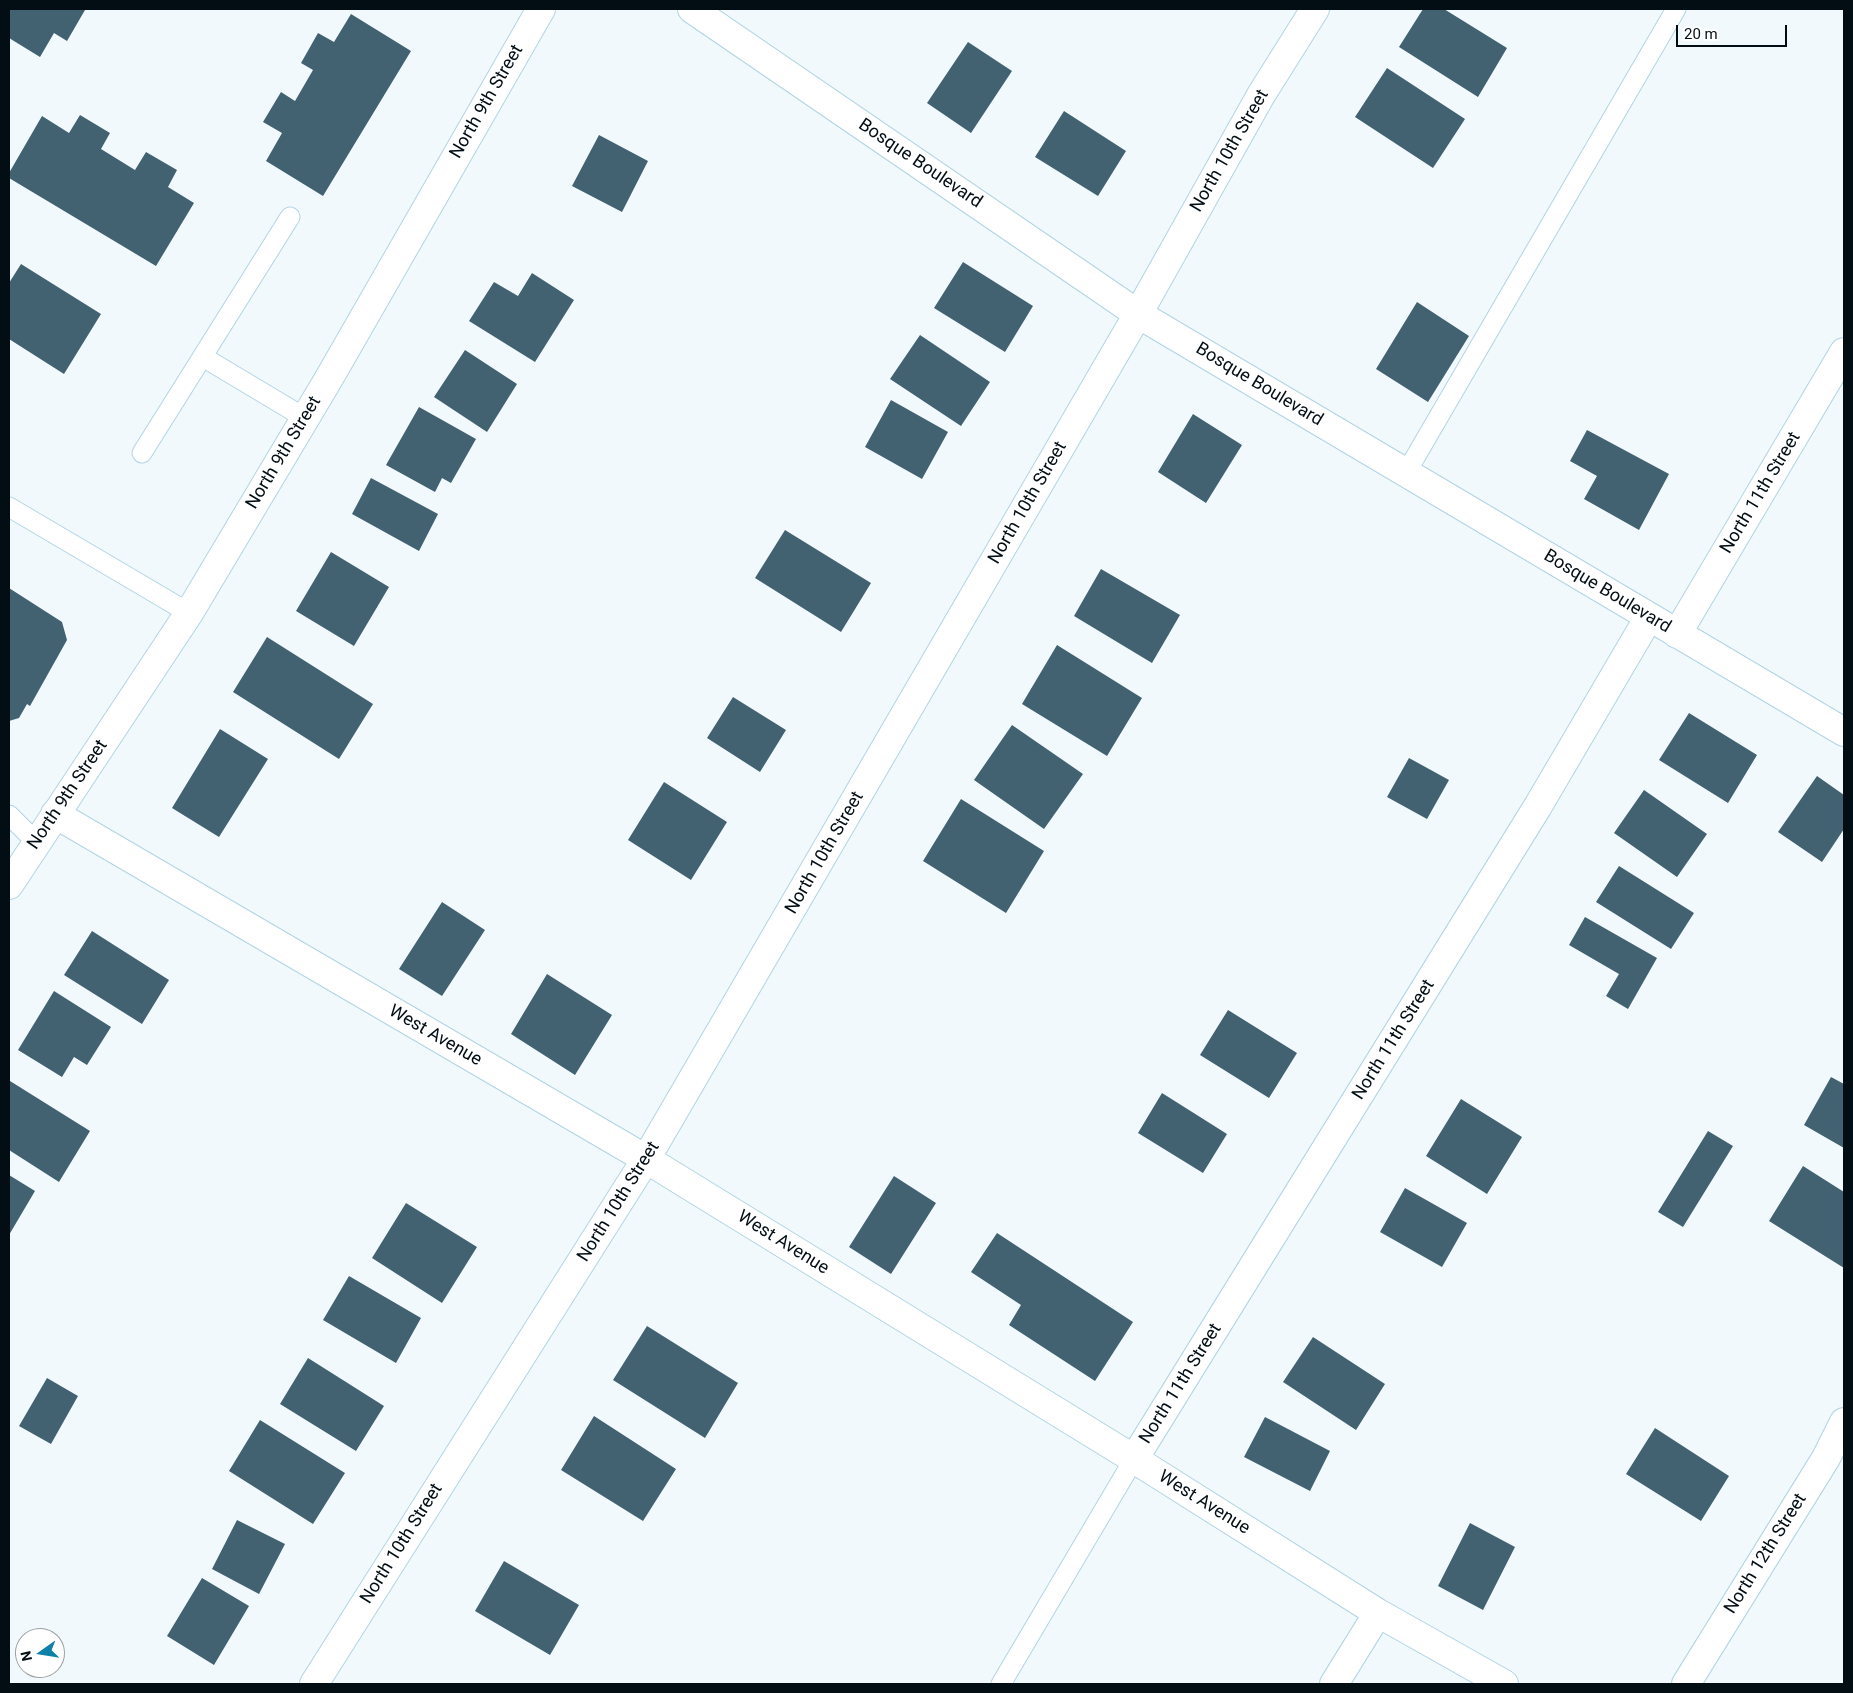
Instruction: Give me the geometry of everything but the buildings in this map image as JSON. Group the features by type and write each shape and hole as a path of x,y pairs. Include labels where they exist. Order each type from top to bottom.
{"street":[{"name":"North 9th Street","path":"9,885 189,614 305,418 541,9"},
{"name":"Bosque Boulevard","path":"692,9 1138,314 1844,732"},
{"name":"North 10th Street","path":"314,1684 646,1159 1138,314 1261,95 1315,9"},
{"name":"North 11th Street","path":"1677,634 1844,352"},
{"name":"North 11th Street","path":"1134,1459 1538,806 1649,617"},
{"name":"West Avenue","path":"55,814 646,1159 1134,1459 1378,1613 1504,1684"},
{"name":"North 12th Street","path":"1686,1684 1826,1458 1844,1422"},
{"path":"1334,1684 1378,1613"}],"lane":[{"path":"1406,473 1676,9"},
{"path":"142,453 290,217"},
{"path":"202,357 305,418"},
{"path":"9,507 189,614"},
{"path":"9,815 36,842"},
{"path":"1001,1684 1134,1459"}]}
